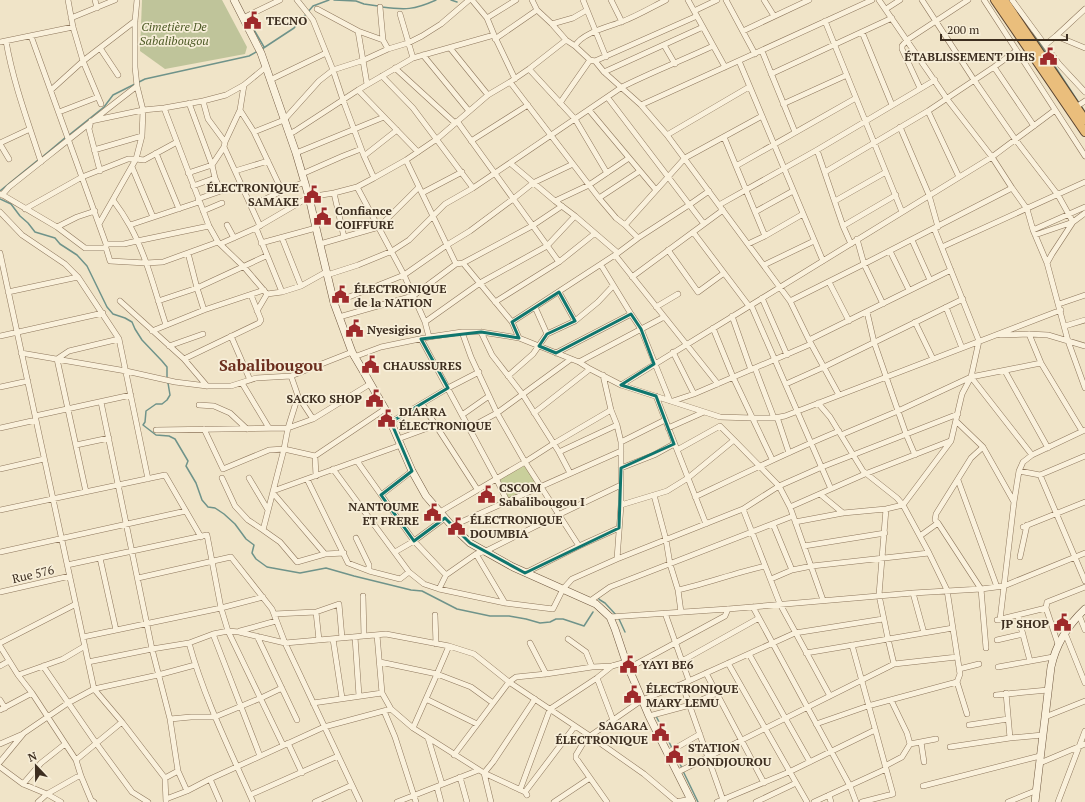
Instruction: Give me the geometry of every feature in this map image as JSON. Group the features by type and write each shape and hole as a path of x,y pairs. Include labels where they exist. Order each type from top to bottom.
{"highway":[{"path":"995,0 1085,132"},
{"path":"1004,0 1085,120"}],"main road":[{"path":"234,0 260,51 296,153 309,197 334,303 353,354 391,422 412,471 426,496 452,526 470,543 525,573 596,604 610,617 627,665 649,716 692,801"},
{"path":"1035,802 1035,791 1053,657 1058,644 1070,625 1085,610"}],"street":[{"path":"68,0 73,27 83,61 102,104"},
{"path":"95,0 97,8"},
{"path":"71,18 115,0"},
{"path":"99,224 136,159 142,136 142,110 135,67 135,21 137,0"},
{"path":"243,18 280,0"},
{"path":"297,0 312,20 333,70 361,149 374,178"},
{"path":"254,132 284,120 319,81 333,70 364,60 422,36 441,24 470,0 488,18 513,80 528,106 599,198 616,218 638,238"},
{"path":"488,18 516,0"},
{"path":"532,0 537,10 566,40 592,60 641,105 685,158 790,301 810,342 839,395"},
{"path":"583,0 606,57"},
{"path":"611,0 622,22"},
{"path":"575,46 577,42 596,31 622,22 666,0"},
{"path":"688,0 725,67"},
{"path":"694,11 718,0"},
{"path":"726,0 755,54"},
{"path":"764,0 774,16"},
{"path":"743,31 809,0"},
{"path":"641,105 872,0"},
{"path":"879,0 947,99 992,157 1027,209 1035,236 1047,263 1061,310 1068,341 1085,388"},
{"path":"886,9 900,0"},
{"path":"922,0 974,80 1015,139 1058,195 1073,222"},
{"path":"920,88 902,46 907,40 968,0"},
{"path":"984,0 1085,156"},
{"path":"1014,1 1059,64 1085,92"},
{"path":"380,7 383,40 388,49"},
{"path":"1045,45 1085,9"},
{"path":"317,10 358,30 383,40"},
{"path":"289,134 367,84 413,58 495,37 537,10"},
{"path":"552,24 573,18 587,10"},
{"path":"400,14 413,58"},
{"path":"560,103 592,60 606,57 697,16"},
{"path":"771,74 892,18"},
{"path":"51,90 83,61 135,21"},
{"path":"825,22 902,212"},
{"path":"41,162 3,42 73,27"},
{"path":"604,72 703,27"},
{"path":"358,30 367,84"},
{"path":"862,32 892,105"},
{"path":"31,36 95,211 110,261 146,263 163,262 234,238 258,227 309,197 357,187 374,178 406,160 437,139 488,95 529,69 566,40"},
{"path":"1056,36 1085,48"},
{"path":"664,45 675,64"},
{"path":"152,331 204,310 251,295 266,292 282,292 301,286 327,274 358,265 392,251 409,240 445,204 495,174 622,87 713,46"},
{"path":"100,48 118,74"},
{"path":"450,48 488,95"},
{"path":"762,50 795,132"},
{"path":"825,172 947,99 1016,51"},
{"path":"270,80 326,53"},
{"path":"423,55 469,111"},
{"path":"739,61 823,261"},
{"path":"994,67 1034,126"},
{"path":"91,121 142,110 189,104 226,95 244,85 266,68"},
{"path":"394,68 456,122 559,262"},
{"path":"529,69 575,119 607,173"},
{"path":"783,104 847,75"},
{"path":"382,76 413,108 473,188"},
{"path":"632,277 704,224 721,207 746,190 818,150 935,80"},
{"path":"188,173 212,165 224,147 240,110 244,85"},
{"path":"137,86 1,194 57,227 85,248 124,244 137,240 209,226"},
{"path":"667,135 749,87"},
{"path":"358,90 418,152"},
{"path":"59,112 98,97"},
{"path":"608,98 704,224"},
{"path":"736,166 856,98"},
{"path":"203,101 208,119 225,142"},
{"path":"1076,107 1085,101"},
{"path":"130,225 179,209 221,191 189,104"},
{"path":"471,141 528,106"},
{"path":"164,108 209,226 219,243 244,267 266,292"},
{"path":"240,110 254,132 282,191"},
{"path":"589,110 656,190"},
{"path":"621,385 992,157 1055,110"},
{"path":"928,111 959,177"},
{"path":"625,225 685,158 762,116"},
{"path":"296,153 384,117"},
{"path":"91,121 89,129 100,170"},
{"path":"795,522 843,513 886,509 903,505 951,441 962,394 970,377 979,342 942,247 936,228 930,195 900,127"},
{"path":"0,143 30,129"},
{"path":"364,156 397,130"},
{"path":"0,136 0,143 9,159"},
{"path":"94,150 142,136"},
{"path":"724,137 765,236"},
{"path":"25,208 82,177 128,159 144,160 177,142"},
{"path":"224,147 236,170 251,206 266,256 282,292"},
{"path":"251,206 282,191 343,156 361,149"},
{"path":"818,150 843,226 851,244"},
{"path":"156,153 179,209"},
{"path":"555,201 589,185 629,158"},
{"path":"406,160 456,264"},
{"path":"236,170 268,161"},
{"path":"510,164 575,216 616,254 632,277 718,384"},
{"path":"334,303 404,275 447,244 470,231 533,183 573,164"},
{"path":"132,167 153,217"},
{"path":"599,198 640,171"},
{"path":"422,193 462,172"},
{"path":"835,201 886,172"},
{"path":"193,186 215,178"},
{"path":"942,247 1085,182"},
{"path":"357,187 404,275 425,322 428,337"},
{"path":"320,244 379,228 419,187"},
{"path":"790,301 1012,188"},
{"path":"512,322 709,191"},
{"path":"755,212 793,191"},
{"path":"334,193 344,237"},
{"path":"843,226 896,196"},
{"path":"113,200 130,225 137,240 166,325"},
{"path":"203,211 222,203"},
{"path":"339,317 413,296 456,264 463,263 532,226 562,206"},
{"path":"1033,230 1085,207"},
{"path":"57,227 77,216 95,211"},
{"path":"0,212 22,235 65,264 78,277 119,339 148,479"},
{"path":"1035,236 1073,222 1085,213"},
{"path":"748,244 803,214"},
{"path":"425,322 480,283 547,246 575,216"},
{"path":"1047,263 1073,222"},
{"path":"227,225 234,238"},
{"path":"261,242 282,238 316,228"},
{"path":"693,232 750,305 831,489"},
{"path":"495,302 559,262 594,234"},
{"path":"282,238 301,286"},
{"path":"858,240 864,264 883,304"},
{"path":"912,240 930,280"},
{"path":"764,265 814,241"},
{"path":"668,250 698,292 724,273"},
{"path":"890,251 909,290"},
{"path":"0,253 94,689 122,722 165,778 166,800 210,778 324,727 391,709"},
{"path":"188,253 204,310"},
{"path":"158,301 197,288 266,256"},
{"path":"463,263 512,322 519,338"},
{"path":"601,264 613,286 641,329 654,364 671,401"},
{"path":"671,401 694,394 787,355 849,321 951,270"},
{"path":"8,292 78,277"},
{"path":"829,282 849,321"},
{"path":"508,376 533,354 547,334 575,321 598,302 613,286"},
{"path":"257,311 266,292"},
{"path":"559,292 575,321"},
{"path":"656,307 678,294"},
{"path":"184,359 260,323 261,320 251,295"},
{"path":"1059,304 1085,295"},
{"path":"762,298 787,355"},
{"path":"786,384 824,367 962,299"},
{"path":"120,301 184,359 208,386"},
{"path":"535,307 547,334"},
{"path":"946,307 962,348"},
{"path":"22,353 126,371 175,382 208,386 231,386 256,378 291,376 353,354 381,347 428,337 462,332 481,332 519,338 580,362 590,369 621,385 720,417 776,418 785,416 1061,310"},
{"path":"867,312 874,342 906,434 915,455"},
{"path":"0,336 102,313"},
{"path":"556,353 631,314"},
{"path":"732,316 753,369 776,418 789,453"},
{"path":"580,362 664,317"},
{"path":"1065,326 1085,320"},
{"path":"915,322 933,359"},
{"path":"713,328 733,377 772,460"},
{"path":"462,332 471,356 497,413 525,462 579,546"},
{"path":"481,332 492,355 523,395 559,452 570,473"},
{"path":"169,346 203,334"},
{"path":"995,336 1029,334 1048,336 1084,346"},
{"path":"1029,334 1041,363 1084,431 1032,455 1023,462 1019,471 1014,502 1004,586 998,620 1046,608"},
{"path":"231,336 250,380"},
{"path":"57,359 69,350 119,339"},
{"path":"421,339 507,501"},
{"path":"673,352 694,394"},
{"path":"57,359 86,492"},
{"path":"469,428 497,413 571,359"},
{"path":"695,497 811,442 840,433 898,410 970,377 1041,363"},
{"path":"534,413 590,369"},
{"path":"1005,371 1048,448"},
{"path":"391,422 478,372"},
{"path":"603,375 621,442 621,505 617,559"},
{"path":"291,376 298,396 313,419"},
{"path":"970,377 1032,455"},
{"path":"0,387 28,381"},
{"path":"242,383 269,428"},
{"path":"156,430 288,428 313,419 370,384"},
{"path":"0,428 68,409 131,395"},
{"path":"263,530 288,428 298,396"},
{"path":"462,415 490,396"},
{"path":"656,396 706,524"},
{"path":"101,402 152,649 170,719 178,772 186,791"},
{"path":"818,403 830,417 865,474 897,498 903,505 930,553 947,590 960,674 957,682 967,714"},
{"path":"422,404 477,489"},
{"path":"199,405 214,406 230,413 247,429"},
{"path":"204,429 223,469 269,450 284,449 315,456 384,409"},
{"path":"395,552 414,540 442,515 477,489 612,410"},
{"path":"668,428 704,412"},
{"path":"333,469 409,572 424,584 505,603 553,609 563,589 572,579 617,559 743,509 779,486 822,467 958,414"},
{"path":"720,417 720,426 779,486 790,506 823,600"},
{"path":"621,442 665,420"},
{"path":"956,421 983,447 1014,502"},
{"path":"273,492 357,461 436,425"},
{"path":"559,452 617,425"},
{"path":"677,450 720,426"},
{"path":"76,445 109,438"},
{"path":"621,505 667,490 688,478 734,440"},
{"path":"790,506 865,474 951,441"},
{"path":"621,468 654,455 674,444"},
{"path":"983,447 971,458 936,514 935,520 981,589 986,648"},
{"path":"452,526 621,451"},
{"path":"315,456 316,476"},
{"path":"1019,471 1040,475 1085,456"},
{"path":"0,469 44,459"},
{"path":"357,461 414,540 446,576"},
{"path":"381,495 412,471"},
{"path":"0,510 165,475 201,536"},
{"path":"1040,475 1085,581"},
{"path":"222,478 235,506 248,520 280,542 297,562 324,554 344,553"},
{"path":"248,478 268,510"},
{"path":"307,479 348,563 400,579 409,572"},
{"path":"958,480 997,587"},
{"path":"439,588 446,576 476,554 486,551 621,485"},
{"path":"273,492 324,554"},
{"path":"820,494 843,513"},
{"path":"654,495 666,540 670,564 678,590 681,612"},
{"path":"1020,557 1025,526 1085,502"},
{"path":"743,509 765,566 772,579 780,604 830,696"},
{"path":"886,509 879,595 894,664"},
{"path":"0,552 186,511"},
{"path":"590,601 610,587 793,516"},
{"path":"920,536 938,523"},
{"path":"773,524 792,570"},
{"path":"525,573 619,528"},
{"path":"804,546 884,533"},
{"path":"68,566 207,535 221,608 228,631 261,698 302,773"},
{"path":"356,538 369,565 368,570"},
{"path":"772,579 792,570 812,566 930,553"},
{"path":"610,617 753,607 913,592 997,587 1004,586 1085,553"},
{"path":"476,554 505,603"},
{"path":"138,578 231,557 272,609 285,643 360,802"},
{"path":"100,558 116,630"},
{"path":"678,590 765,566"},
{"name":"Rue 576","path":"0,592 70,576"},
{"path":"1058,644 1046,608 1047,602 1085,587"},
{"path":"913,592 924,633"},
{"path":"362,596 364,636"},
{"path":"83,637 221,608 263,597"},
{"path":"0,643 76,604"},
{"path":"274,614 316,612 339,604 342,638"},
{"path":"753,607 850,786 856,802"},
{"path":"454,754 509,682 516,677 592,667 627,665 676,643 725,616 728,609"},
{"path":"316,612 318,640"},
{"path":"665,613 689,681"},
{"path":"435,615 436,644"},
{"path":"1079,615 1085,630"},
{"path":"1018,616 1030,662"},
{"path":"682,661 759,618"},
{"path":"607,802 576,758 576,754 589,736 642,700 689,681 795,633 883,619"},
{"path":"240,632 276,621"},
{"path":"806,653 953,628"},
{"path":"88,662 189,643 213,634 228,631 240,632 285,643 386,634 448,646 474,654 509,682 644,774 676,802 692,801"},
{"path":"1065,633 1085,683"},
{"path":"213,634 260,756"},
{"path":"997,640 1023,634"},
{"path":"377,635 382,693 391,709 413,728 481,772 524,792"},
{"path":"257,636 297,720"},
{"path":"355,637 359,696"},
{"path":"333,639 342,698"},
{"path":"568,639 586,652 592,667"},
{"path":"189,643 195,665 215,717 253,802"},
{"path":"530,644 546,674"},
{"path":"852,645 893,794 862,802"},
{"path":"0,646 76,760 91,801"},
{"path":"18,675 63,659 85,646"},
{"path":"413,728 438,674 448,646"},
{"path":"749,654 810,762"},
{"path":"678,772 894,664 957,657"},
{"path":"998,667 1053,657"},
{"path":"0,666 9,660"},
{"path":"380,662 438,674 471,687 494,703"},
{"path":"728,663 807,802"},
{"path":"959,669 979,664"},
{"path":"0,744 24,733 68,703 94,689 195,665"},
{"path":"42,666 132,792 148,802"},
{"path":"524,792 550,709 597,678 612,666"},
{"path":"706,673 764,783"},
{"path":"597,678 613,720"},
{"path":"816,724 868,706 957,682"},
{"path":"682,684 724,801"},
{"path":"170,719 215,717 282,688"},
{"path":"996,695 1048,690"},
{"path":"313,703 382,693"},
{"path":"649,716 690,705 716,693"},
{"path":"1006,693 1010,738"},
{"path":"0,700 2,709 32,694"},
{"path":"426,699 477,724"},
{"path":"397,802 460,778 481,772 493,762 535,699"},
{"path":"814,802 886,768 902,757 910,744 907,733 891,700"},
{"path":"1045,717 1085,701"},
{"path":"384,711 395,737 416,802"},
{"path":"970,725 1008,719"},
{"path":"76,760 122,722"},
{"path":"524,792 574,726"},
{"path":"717,802 724,801 789,772 875,730"},
{"path":"1058,802 1085,731"},
{"path":"0,762 24,733"},
{"path":"667,753 700,734"},
{"path":"950,747 1010,738 1043,735"},
{"path":"428,738 439,786 441,802"},
{"path":"910,744 936,739"},
{"path":"921,742 924,762"},
{"path":"23,784 41,763 65,744"},
{"path":"923,786 1040,760 1085,744"},
{"path":"250,795 338,756"},
{"path":"0,767 23,784 47,794 61,802"},
{"path":"165,778 178,772"},
{"path":"481,772 491,802"},
{"path":"38,802 47,794 81,776"},
{"path":"210,778 220,802"},
{"path":"460,778 467,802"},
{"path":"554,802 590,778"},
{"path":"756,802 796,784"},
{"path":"315,802 352,785"},
{"path":"1008,802 1035,791"},
{"path":"829,795 831,802"}],"highlighted area":[{"path":"559,292 575,321 547,334 539,346 556,353 631,314 641,329 654,364 621,385 656,396 674,444 621,468 619,528 525,573 470,543 445,518 414,541 381,495 412,471 391,422 448,388 421,339 481,332 519,338 512,322"}],"green space":[{"name":"Cimetière De Sabalibougou","path":"142,0 222,0 247,47 245,54 165,69 140,51"},
{"path":"528,464 538,485 505,500 496,480"}],"waterway":[{"path":"262,49 294,28 313,6 329,0"},
{"path":"334,0 356,1 378,6"},
{"path":"382,7 397,9 409,8 422,6 436,0"},
{"path":"451,0 457,2"},
{"path":"250,23 264,47"},
{"path":"1033,33 1085,112"},
{"path":"139,82 145,79 249,56 258,51"},
{"path":"69,135 104,107 113,95 135,84"},
{"path":"41,158 66,137"},
{"path":"0,191 38,160"},
{"path":"0,199 11,204 35,232 55,238 60,244 77,255 87,266 107,307 113,314 132,322 142,340 167,367 167,379"},
{"path":"168,383 170,395 162,404 156,404 146,411 145,422 143,425 156,435 169,436 175,439 188,461 186,466 196,483 202,500 208,507 215,508 235,524 246,539 254,545 252,553 256,559 267,567 300,573 326,568 411,590 422,591 457,609 490,616 509,616 540,623 563,619 584,626 593,612"},
{"path":"598,598 617,616"},
{"path":"619,619 625,632"},
{"path":"656,716 672,748"},
{"path":"674,752 682,768"},
{"path":"683,771 698,802"}],"place":[{"name":"TECNO","path":"253,20"},
{"name":"ÉTABLISSEMENT DIHS","path":"1048,56"},
{"name":"ÉLECTRONIQUE SAMAKE","path":"312,194"},
{"name":"Confiance COIFFURE","path":"322,217"},
{"name":"ÉLECTRONIQUE de la NATION","path":"341,295"},
{"name":"Nyesigiso","path":"354,329"},
{"name":"CHAUSSURES","path":"370,365"},
{"name":"SACKO SHOP","path":"375,398"},
{"name":"DIARRA ÉLECTRONIQUE","path":"386,418"},
{"name":"CSCOM Sabalibougou I","path":"486,494"},
{"name":"NANTOUME ET FRERE","path":"432,513"},
{"name":"ÉLECTRONIQUE DOUMBIA","path":"457,526"},
{"name":"JP SHOP","path":"1062,623"},
{"name":"YAYI BE6","path":"628,664"},
{"name":"ÉLECTRONIQUE MARY LEMU","path":"633,695"},
{"name":"SAGARA ÉLECTRONIQUE","path":"661,732"},
{"name":"STATION DONDJOUROU","path":"675,754"}],"district":[{"name":"Sabalibougou","path":"271,365"}]}
